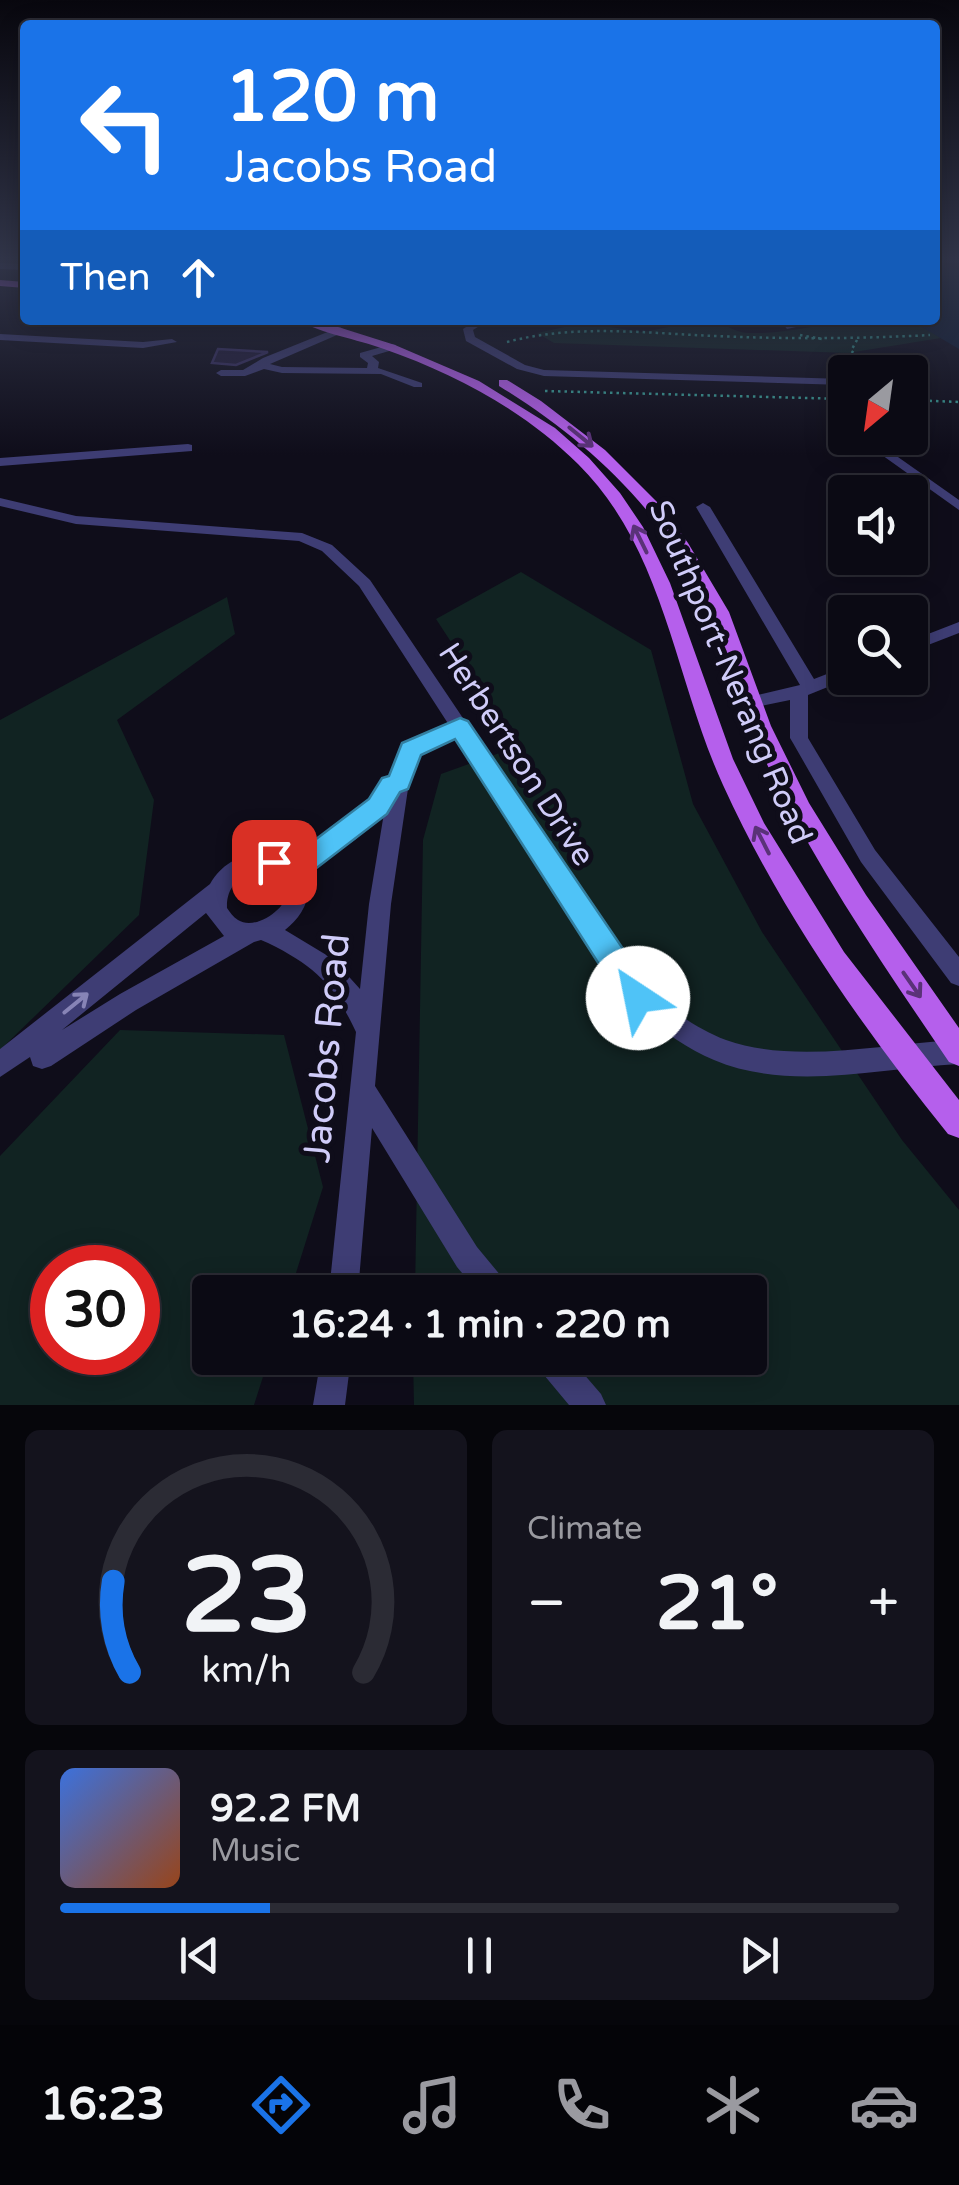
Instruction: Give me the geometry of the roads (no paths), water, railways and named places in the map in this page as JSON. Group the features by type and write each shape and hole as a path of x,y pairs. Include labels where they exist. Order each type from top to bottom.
{"main road":[{"name":"Southport-Nerang Road","path":"343,325 458,373 512,404 577,454 616,497 662,584 731,778 766,850 818,938 900,1052 959,1123"},
{"name":"Southport-Nerang Road","path":"345,325 422,347 505,384 588,440 640,492 695,564 721,614 751,702 800,806 864,918 959,1052"}],"street":[{"path":"221,373 245,373 339,325"},
{"path":"478,325 466,334 522,367 544,373 828,381"},
{"path":"0,337 143,345 172,342"},
{"path":"10,347 20,338"},
{"path":"372,370 374,362 364,355 392,347"},
{"path":"263,365 282,370 372,370 418,385"},
{"path":"0,462 188,448"},
{"path":"888,455 959,506"},
{"name":"Herbertson Drive","path":"0,502 90,521 302,537 327,548 365,584 638,998 665,1020 726,1054 759,1063 802,1067 900,1052 959,1052"},
{"path":"703,507 804,690 799,738 868,856 959,976"},
{"path":"928,640 959,627"},
{"path":"751,702 828,680"},
{"name":"Jacobs Road","path":"345,1275 367,1026 399,782 411,749 460,727"},
{"path":"292,872 361,821 378,806 391,785 399,782"},
{"path":"0,1064 217,891 230,873 252,862 274,862 292,872 298,884 296,904 280,922 128,1002 42,1058"},
{"path":"217,891 215,906 221,920 233,930 257,931 290,942 316,960 354,1000 367,1026"},
{"path":"363,1089 466,1257 481,1275"},
{"path":"329,1405 333,1375"},
{"path":"564,1375 590,1405"}],"water":[{"path":"918,325 959,325 959,349"}]}
